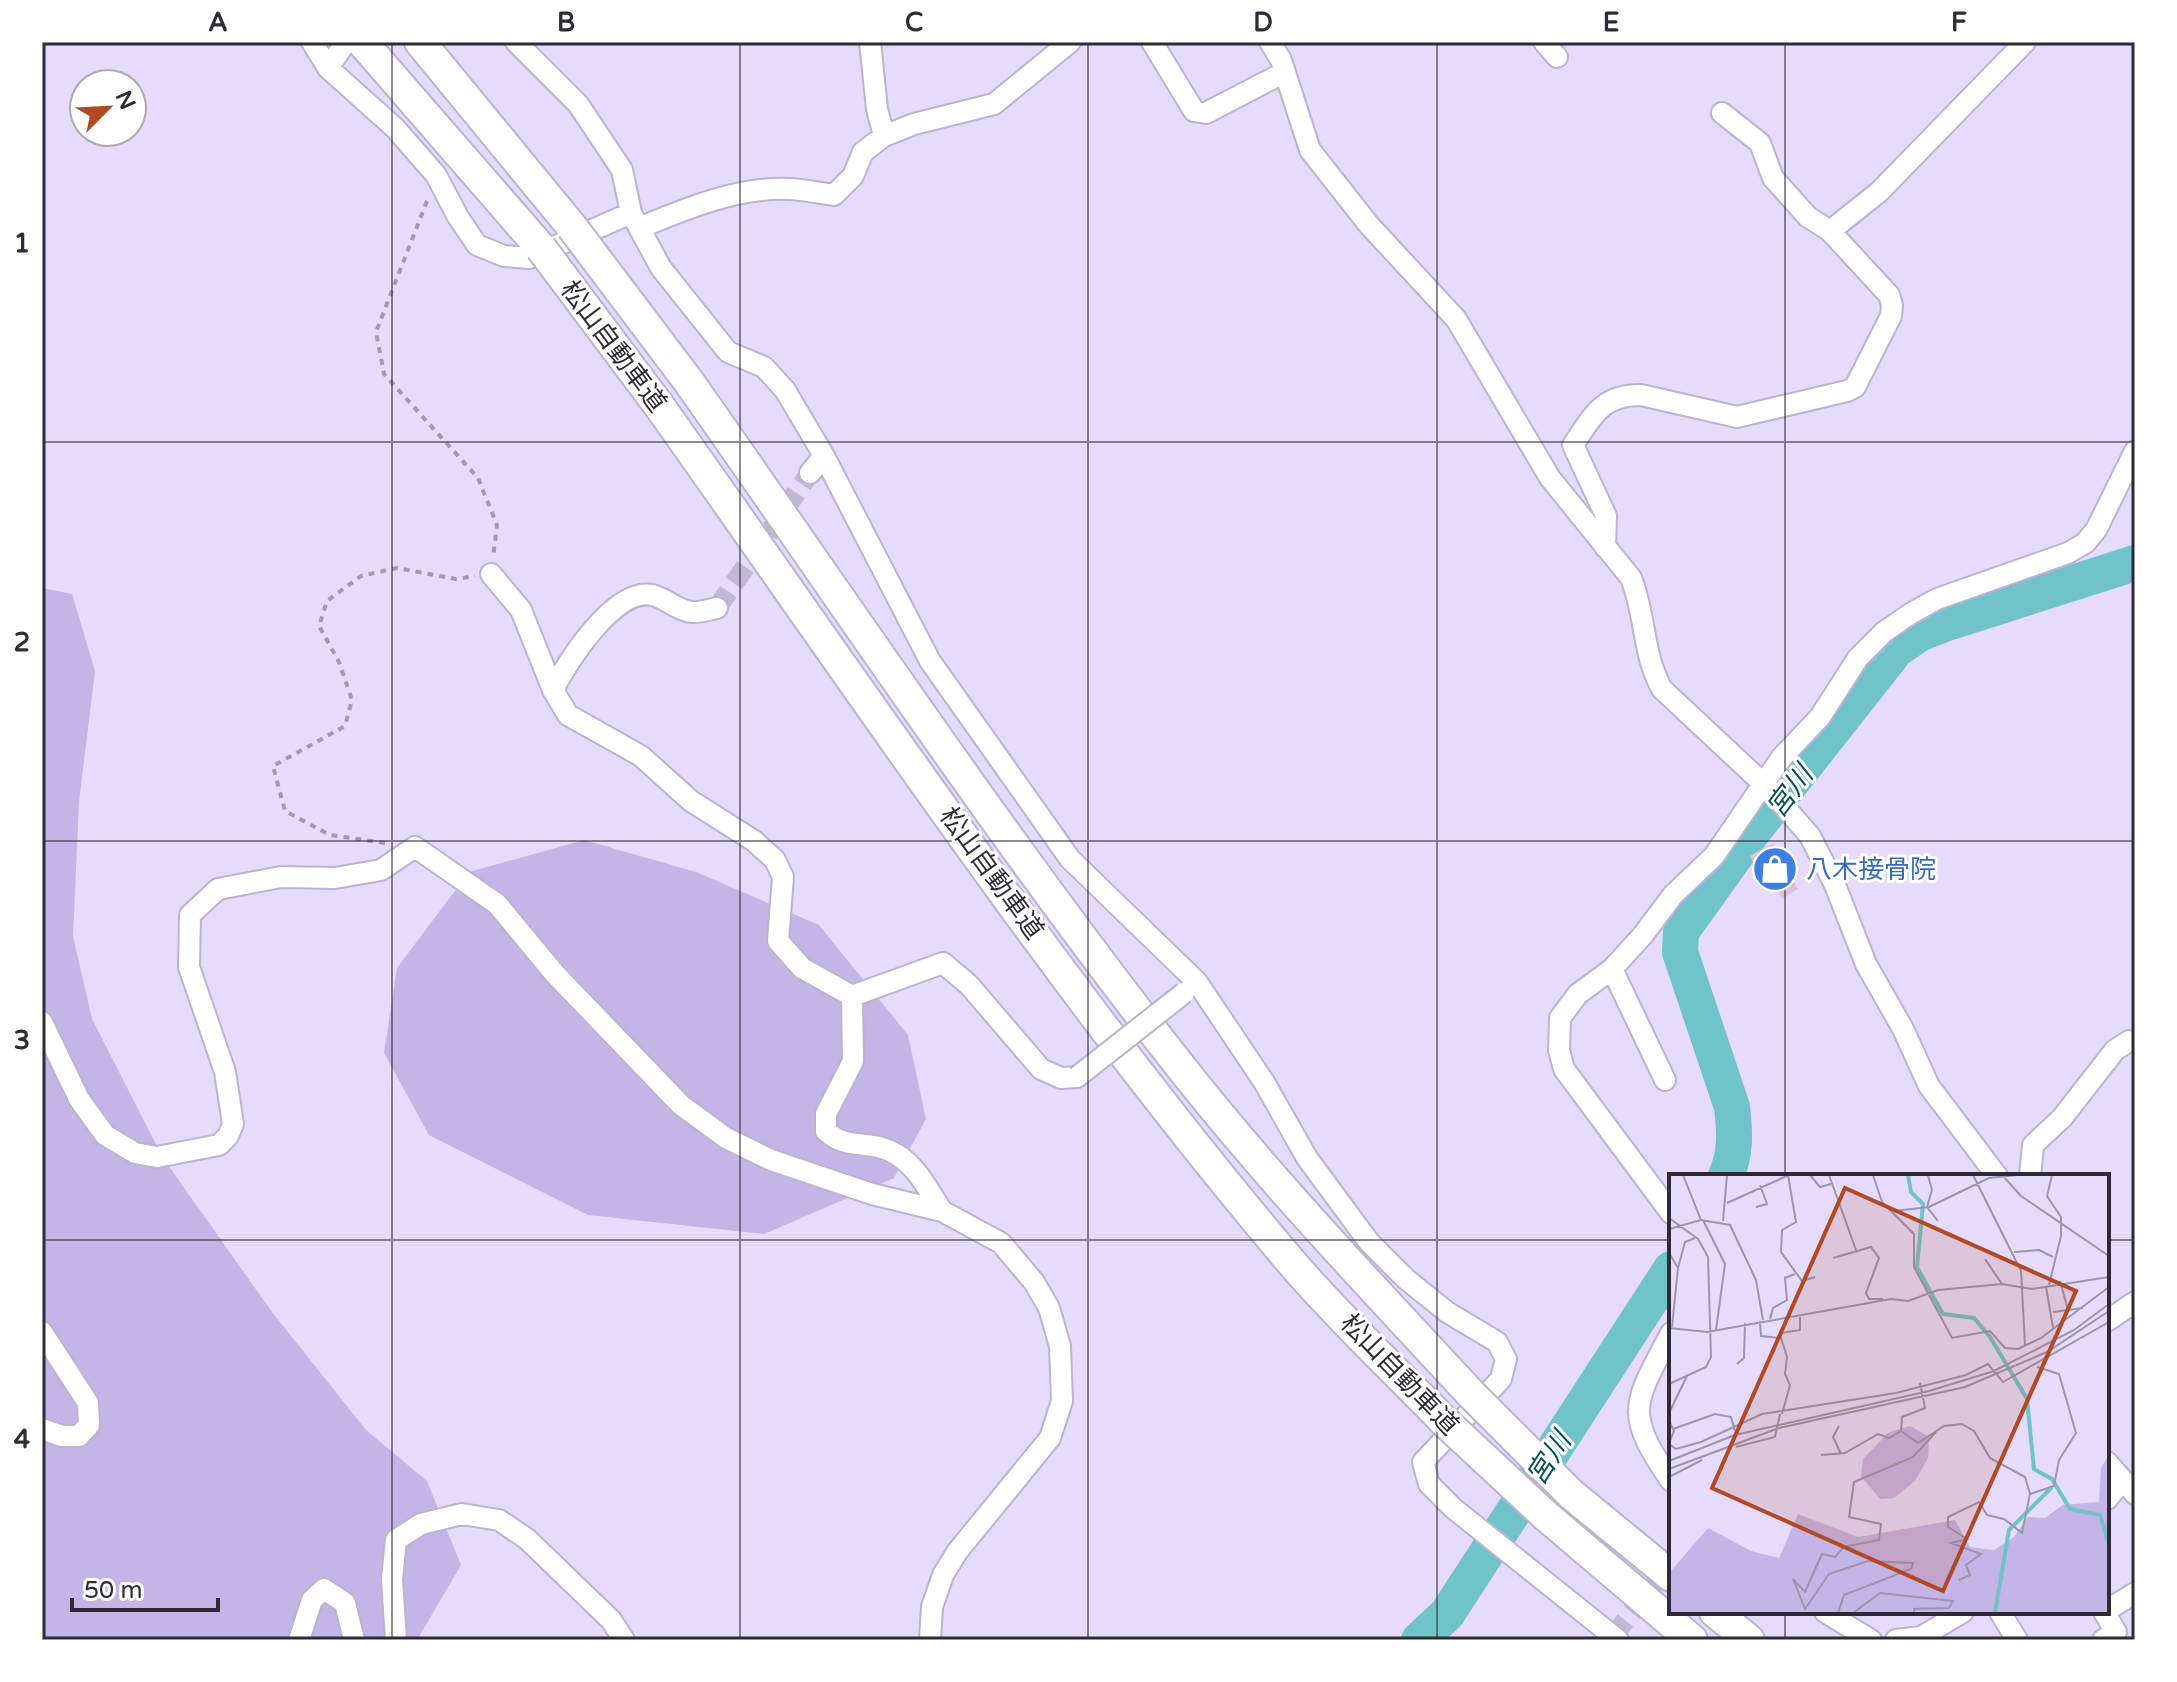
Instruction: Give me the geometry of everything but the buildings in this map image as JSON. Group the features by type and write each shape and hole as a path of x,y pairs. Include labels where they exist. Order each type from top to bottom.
{"highway":[{"name":"松山自動車道","path":"362,42 541,248 660,407 996,880 1142,1078 1294,1266 1444,1421 1545,1515 1692,1640"},
{"name":"松山自動車道","path":"420,42 572,227 689,382 1027,863 1174,1058 1326,1237 1471,1394 1571,1494 1669,1574"},
{"path":"1717,1614 1749,1640"}],"street":[{"path":"312,42 328,68 395,128 436,175 477,245 504,256 529,258 635,221 741,194 788,189 834,195 853,176 863,152 884,136 914,124 994,104 1070,42"},
{"path":"328,68 346,42"},
{"path":"516,42 578,104 614,157 622,170 635,221 661,268 728,352 764,367 785,390 824,456 930,661 1070,859 1190,987 1247,1055 1307,1158 1369,1242 1406,1279 1447,1312 1497,1342 1506,1359 1501,1379 1423,1462 1429,1484 1453,1508 1614,1639"},
{"path":"870,42 884,136"},
{"path":"1152,42 1194,111 1206,113 1285,72"},
{"path":"1270,42 1285,72 1310,150 1369,225 1456,319 1550,478 1631,578 1651,668 1662,689 1768,788 1810,836 1835,885 1866,964 1903,1029 1929,1086 1995,1174"},
{"path":"1830,231 1879,192 2025,42"},
{"path":"1605,547 1606,516 1573,445 1599,408 1626,395 1641,395 1737,417 1855,387 1891,316 1889,295 1830,231 1808,217 1773,178 1760,143 1722,113"},
{"path":"1668,1209 1564,1069 1559,1050 1560,1018 1578,994 1612,969 1673,895 1714,856 1768,788 1782,757 1820,717 1858,658 1884,632 1937,599 2068,553 2085,543 2096,530 2135,451"},
{"path":"810,473 824,456"},
{"path":"491,574 521,610 553,690 568,715 641,756 691,801 754,841 775,860 783,877 778,941 802,968 852,996 943,963 969,985 1041,1069 1061,1078 1077,1077 1190,987"},
{"path":"553,690 568,660 612,611 633,596 651,594 692,612 717,608"},
{"path":"42,1022 79,1099 105,1135 135,1153 157,1157 219,1145 228,1136 233,1124 225,1072 189,967 190,915 218,889 281,877 335,878 381,870 415,847 497,904 555,974 681,1105 726,1138 771,1160 872,1194 942,1211 1001,1243 1034,1282 1049,1308 1060,1346 1062,1401 1050,1438 957,1552 943,1575 932,1607 930,1640"},
{"path":"1612,969 1665,1080"},
{"path":"852,996 853,1061 826,1114 826,1131 837,1141 888,1149 912,1165 942,1211"},
{"path":"2030,1174 2033,1145 2062,1118 2115,1050 2129,1041"},
{"path":"2109,1320 2135,1302"},
{"path":"42,1332 88,1403 89,1425 79,1436 62,1436 42,1429"},
{"path":"1669,1337 1645,1383 1638,1404 1638,1419 1645,1438 1669,1478"},
{"path":"2109,1464 2129,1488 2109,1498"},
{"path":"396,1640 392,1579 396,1540 421,1524 462,1514 499,1520 527,1539 611,1620 624,1640"},
{"path":"299,1640 312,1600 324,1589 345,1603 354,1640"},
{"path":"2109,1609 2135,1593"},
{"path":"1828,1614 1871,1640"},
{"path":"1896,1640 1921,1637 1960,1614"},
{"path":"2001,1614 2017,1640"},
{"path":"2103,1640 2116,1632 2107,1614"}],"path":[{"path":"415,847 330,835 285,811 273,766 345,726 352,700 339,662 319,626 327,601 361,576 397,568 456,579 491,574 497,525 478,478 384,374 376,332 436,175"}],"shaded area":[{"path":"42,588 72,594 95,671 79,802 73,936 92,1019 163,1158 272,1312 366,1430 427,1481 461,1565 417,1640 42,1640"},
{"path":"584,840 696,872 819,925 908,1035 926,1119 894,1178 764,1234 588,1215 429,1135 384,1053 397,968 469,872"}],"waterway":[{"name":"宮川","path":"1727,1174 1734,1143 1732,1107 1680,952 1681,932 1752,833 1896,650 1919,634 1947,623 2135,563"},
{"name":"宮川","path":"1419,1640 1447,1614 1669,1272"}],"tunnel":[{"path":"717,608 810,473"},
{"path":"1613,1636 1669,1566"}],"place":[{"name":"八木接骨院","path":"1775,869"}]}
